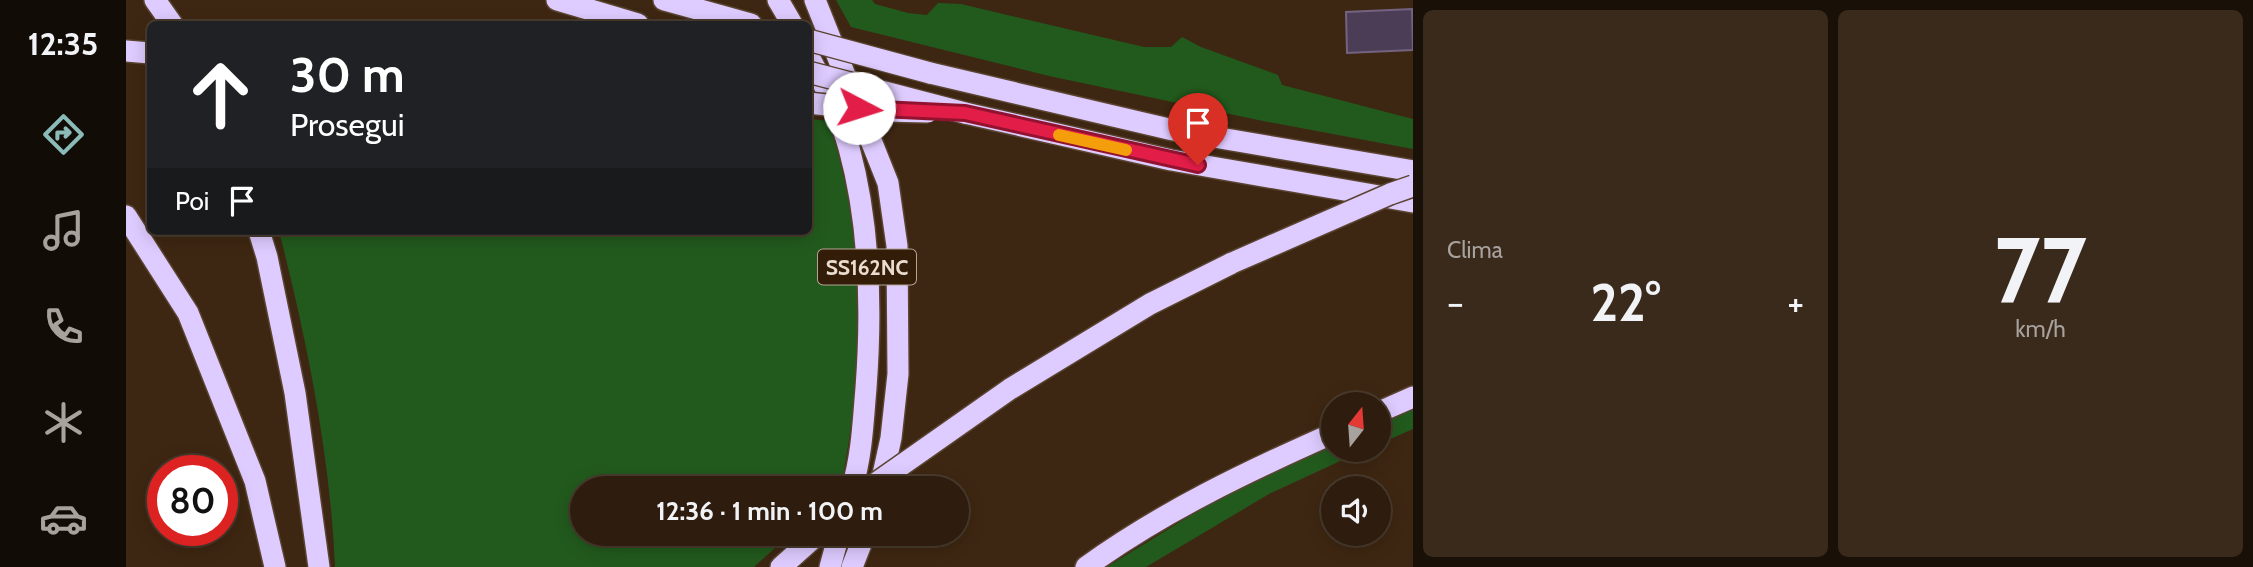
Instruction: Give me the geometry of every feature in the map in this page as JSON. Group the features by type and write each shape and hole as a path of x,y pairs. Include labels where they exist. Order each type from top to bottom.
{"highway":[{"path":"557,0 628,21"},
{"path":"664,0 739,21"},
{"path":"778,0 790,21"},
{"path":"815,0 888,183 894,220 897,246 898,374 891,439 883,476"},
{"path":"812,41 930,73 1173,130 1413,171"},
{"path":"126,51 147,53"},
{"name":"SS162NC","path":"812,62 827,89 849,146 863,220 870,333 860,463 856,476"},
{"path":"812,73 965,113 1171,160 1413,202"},
{"path":"812,103 884,111 965,113"},
{"path":"886,476 1010,389 1150,304 1232,263 1413,186"},
{"path":"126,216 188,313 255,481 275,567"},
{"path":"260,235 295,393 318,567"},
{"path":"1391,407 1413,397"},
{"path":"1086,567 1119,543 1249,471 1321,439"},
{"path":"781,567 805,546"},
{"path":"830,567 836,546"},
{"path":"852,567 860,546"}],"green space":[{"path":"836,0 872,0 875,4 908,13 927,15 938,3 961,4 1144,47 1171,47 1182,37 1201,47 1278,75 1282,85 1413,119 1413,149 1049,76 851,27"},
{"path":"812,119 830,121 855,231 859,277 858,368 843,476 570,476 570,546 777,546 754,567 335,567 328,482 316,397 280,235 812,235"},
{"path":"1413,407 1413,429 1391,439 1391,415"},
{"path":"1321,448 1321,462 1338,462 1269,494 1146,567 1107,567 1201,509"}],"building":[{"path":"1412,9 1413,50 1347,53 1346,12"}],"slow traffic":[{"path":"1059,135 1126,150"}],"route":[{"path":"859,108 965,113 1198,165"}]}
